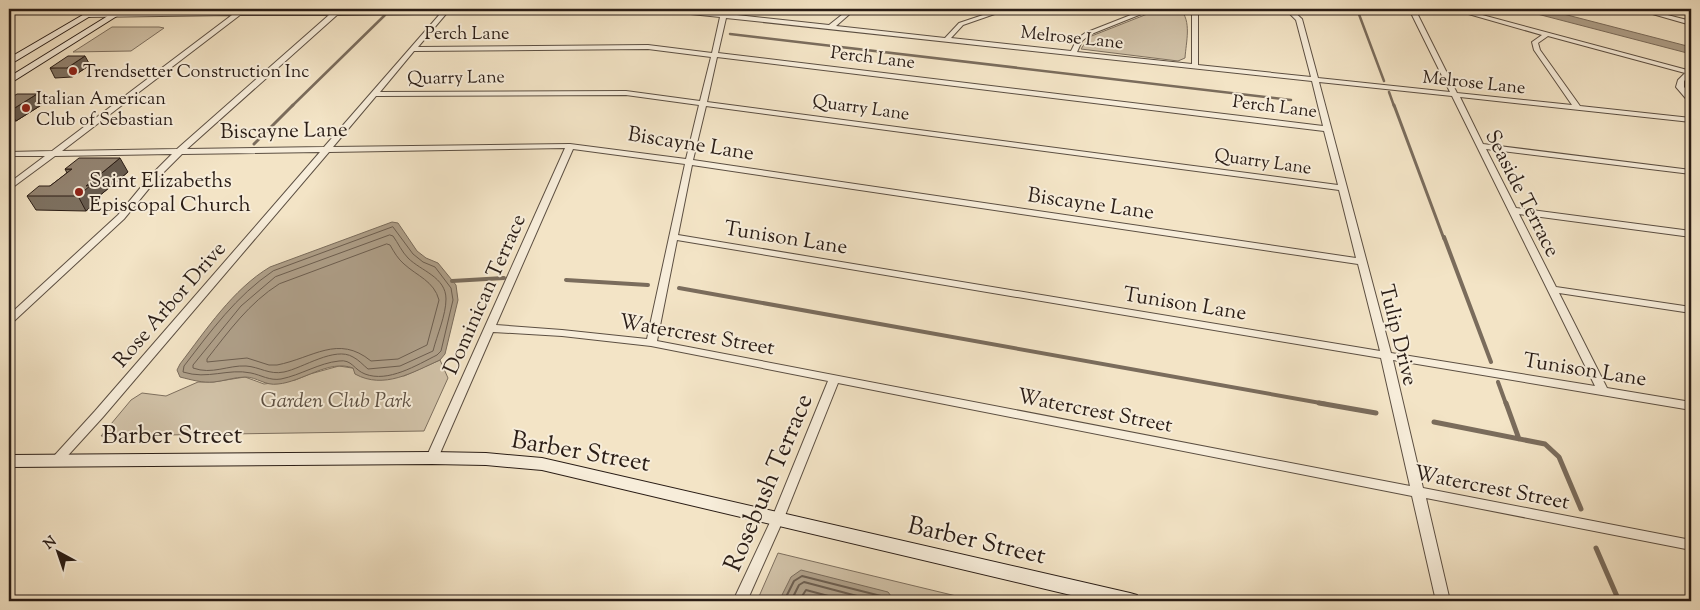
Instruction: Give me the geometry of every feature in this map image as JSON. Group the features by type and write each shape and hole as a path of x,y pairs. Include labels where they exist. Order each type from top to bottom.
{"street":[{"path":"9,15 21,9"},
{"path":"9,62 98,9"},
{"path":"9,81 124,9"},
{"name":"Melrose Lane","path":"88,15 242,11 639,9 727,12 832,26 1691,120"},
{"path":"832,26 850,11 858,9"},
{"path":"948,38 961,24 1006,9"},
{"path":"1074,52 1080,40 1087,34 1151,9"},
{"path":"1190,9 1195,15 1195,65"},
{"name":"Tulip Drive","path":"1288,9 1299,19 1328,129 1386,356 1416,492 1443,601"},
{"name":"Seaside Terrace","path":"1414,9 1414,13 1454,95 1602,391"},
{"path":"1454,9 1690,73"},
{"path":"1638,9 1691,23"},
{"name":"Rose Arbor Drive","path":"58,459 328,149 445,10"},
{"path":"9,187 242,11"},
{"path":"9,320 121,217 153,178 181,150 337,11"},
{"path":"650,344 714,54 727,12"},
{"path":"1546,34 1535,42 1537,50 1578,108"},
{"name":"Perch Lane","path":"412,49 648,48 714,54 1328,129"},
{"path":"1690,73 1681,80 1680,87 1691,99"},
{"name":"Quarry Lane","path":"374,94 626,93 1343,188"},
{"name":"Biscayne Lane","path":"9,154 181,150 570,146 1361,262"},
{"name":"Dominican Terrace","path":"432,458 570,146"},
{"path":"1480,146 1691,172"},
{"path":"1512,210 1691,234"},
{"name":"Tunison Lane","path":"673,237 1691,406"},
{"path":"1551,289 1691,310"},
{"name":"Watercrest Street","path":"489,328 562,333 650,344 1691,545"},
{"name":"Rosebush Terrace","path":"740,601 778,518 834,380"},
{"name":"Barber Street","path":"9,461 58,459 432,458 486,459 542,464 1130,601"}],"green space":[{"path":"1160,9 1180,9 1184,14 1187,26 1185,58 1178,61 1081,49 1089,37"},
{"path":"112,27 164,28 131,51 73,52"},
{"name":"Garden Club Park","path":"440,360 448,378 424,431 101,436 131,400 142,393 166,396 198,382 213,382 245,377 264,384 295,380 339,366 404,376"},
{"path":"778,553 977,601 757,601"}],"water":[{"path":"1518,9 1544,9 1691,47 1691,54"},
{"path":"392,222 398,223 417,251 426,258 438,263 456,285 458,300 445,354 440,360 409,374 388,380 366,378 355,374 353,368 344,366 335,366 278,384 269,384 245,377 210,382 180,377 177,370 180,364 232,298 257,276 270,267"},
{"path":"801,570 888,592 891,596 883,601 779,601 791,577"}],"building":[{"path":"68,56 85,56 67,68 50,68"},
{"path":"17,94 37,94 9,111 9,99"},
{"path":"79,158 120,158 86,186 91,185 78,196 27,196 39,186 50,186 72,169 65,169"}],"waterway":[{"path":"1357,9 1384,81"},
{"path":"292,106 385,15"},
{"path":"730,34 1291,100"},
{"path":"1389,92 1394,106"},
{"path":"1394,105 1444,239"},
{"path":"254,144 292,106"},
{"path":"1444,237 1491,362"},
{"path":"452,281 504,278"},
{"path":"566,280 648,285"},
{"path":"679,288 1326,404"},
{"path":"1498,382 1506,404"},
{"path":"1319,403 1376,413"},
{"path":"1506,403 1519,439"},
{"path":"1434,422 1519,439"},
{"path":"1519,439 1545,444 1559,457 1581,509"},
{"path":"1596,548 1619,601"}],"place":[{"name":"Trendsetter Construction Inc","path":"73,71"},
{"name":"Italian American Club of Sebastian","path":"26,108"},
{"name":"Saint Elizabeths Episcopal Church","path":"79,192"}]}
